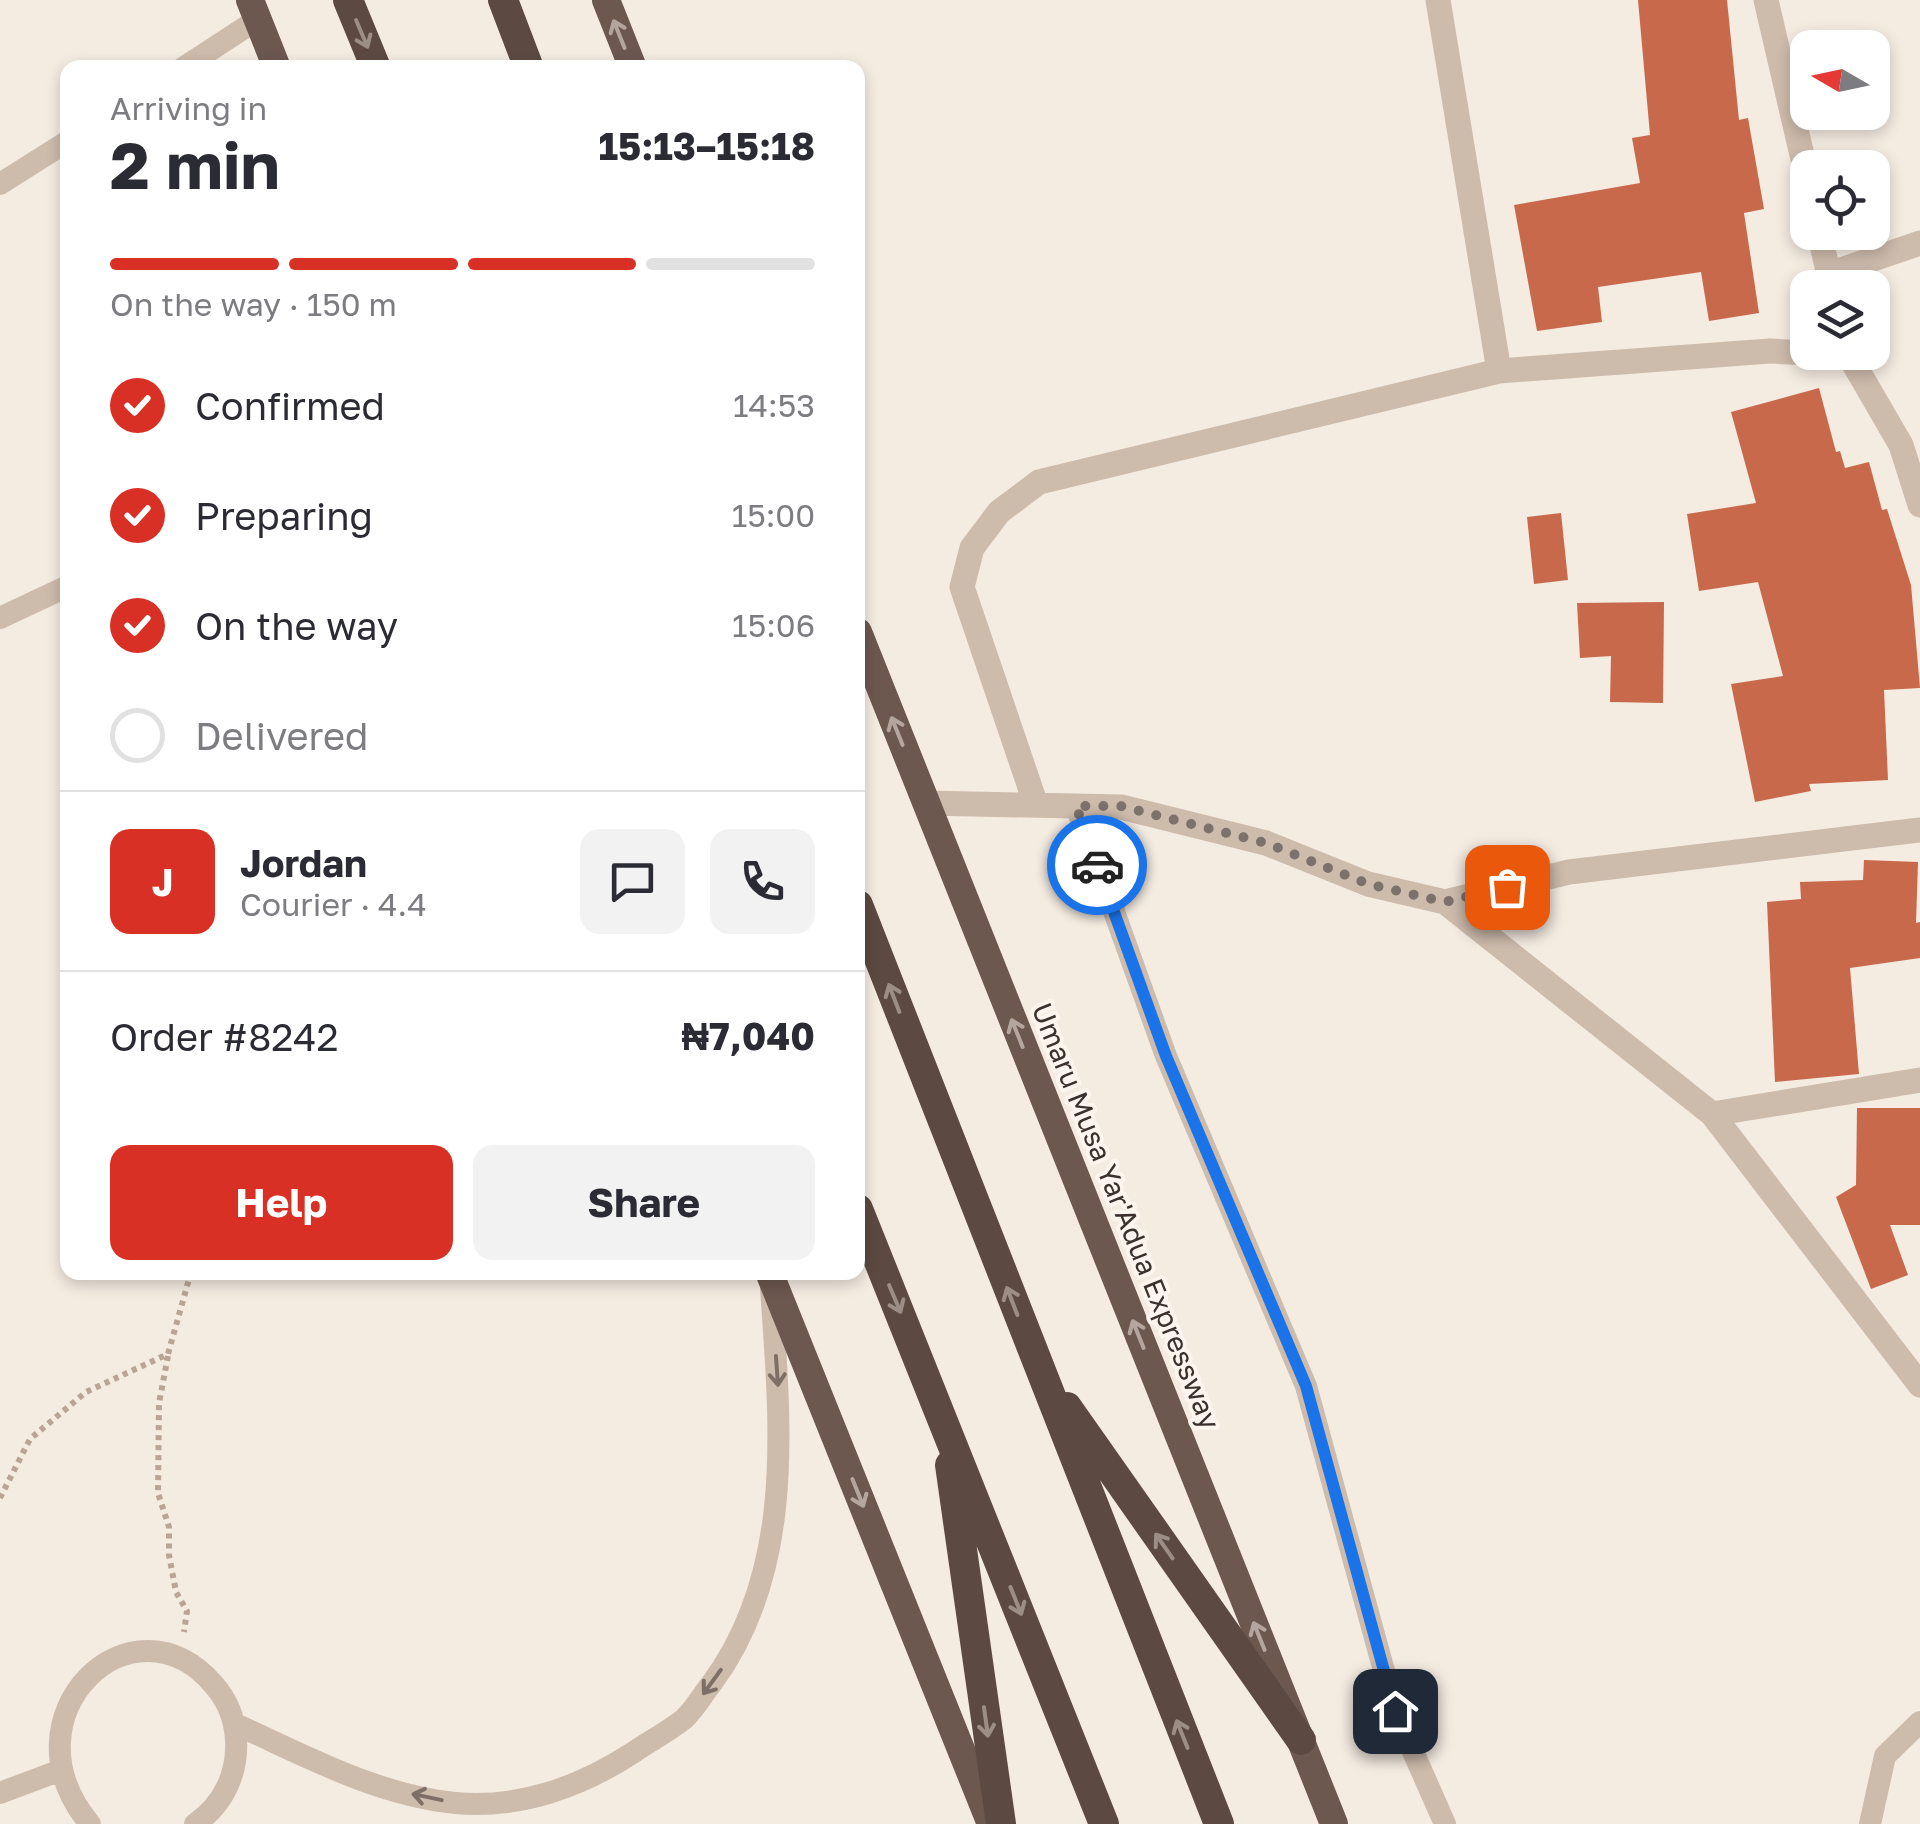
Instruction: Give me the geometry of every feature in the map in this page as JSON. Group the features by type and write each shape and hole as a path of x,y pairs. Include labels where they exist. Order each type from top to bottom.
{"highway":[{"path":"348,0 373,60"},
{"path":"503,0 526,60"},
{"path":"606,0 629,60"},
{"path":"254,10 274,60"},
{"name":"Umaru Musa Yar'Adua Expressway","path":"865,650 1334,1824"},
{"path":"865,923 1219,1824"},
{"path":"865,1226 1104,1824"},
{"path":"773,1280 991,1824"},
{"path":"1038,1364 1301,1740"},
{"path":"944,1417 1001,1824"}],"street":[{"path":"1438,0 1499,371"},
{"path":"1766,0 1801,150"},
{"path":"1857,270 1920,243"},
{"path":"1036,805 962,587 972,548 999,512 1038,482 1499,371 1790,352"},
{"path":"1856,370 1901,445 1920,505"},
{"path":"926,803 1120,806 1266,843 1368,884 1445,902 1712,1114 1920,1385"},
{"path":"1445,902 1569,872 1920,830"},
{"path":"1712,1114 1920,1080"}],"lane":[{"path":"192,60 254,10"},
{"path":"0,184 60,146"},
{"path":"0,618 60,590"},
{"path":"1076,806 1166,1056 1306,1386 1395,1711 1445,1824"},
{"path":"235,1724 370,1785 456,1803 540,1798 614,1765 686,1717 728,1661 758,1598 772,1532 780,1418 770,1280"},
{"path":"90,1824 67,1802 53,1774 49,1741 56,1712 70,1686 93,1666 120,1654 150,1651 179,1658 205,1673 224,1696 235,1724 237,1756 228,1788 210,1814 195,1824"},
{"path":"1870,1824 1885,1756 1920,1722"},
{"path":"0,1793 53,1774"}],"path":[{"path":"179,1658 187,1612 176,1592 168,1555 169,1527 158,1493 159,1403 189,1280"},
{"path":"0,1498 30,1439 86,1392 168,1354"}],"building":[{"path":"1638,0 1727,0 1739,120 1748,118 1764,209 1744,213 1759,313 1709,321 1701,272 1598,287 1602,322 1537,331 1514,205 1640,183 1632,138 1650,135"},
{"path":"1819,388 1836,452 1840,451 1845,468 1869,462 1882,510 1887,509 1911,585 1920,688 1884,690 1888,780 1809,784 1811,791 1755,802 1731,684 1783,676 1758,582 1699,591 1687,514 1756,503 1731,412"},
{"path":"1561,513 1568,580 1534,584 1527,517"},
{"path":"1664,602 1663,703 1610,702 1611,656 1580,658 1577,603"},
{"path":"1864,860 1918,862 1916,923 1920,922 1920,958 1850,968 1859,1074 1775,1082 1767,902 1801,899 1800,882 1863,880"},
{"path":"1857,1108 1920,1108 1920,1225 1890,1225 1908,1275 1871,1289 1836,1197 1856,1185"}],"way so far":[{"path":"1097,865 1076,806 1120,806 1266,843 1368,884 1445,902 1507,887"}],"route":[{"path":"1097,865 1166,1056 1306,1386 1395,1711"}]}
